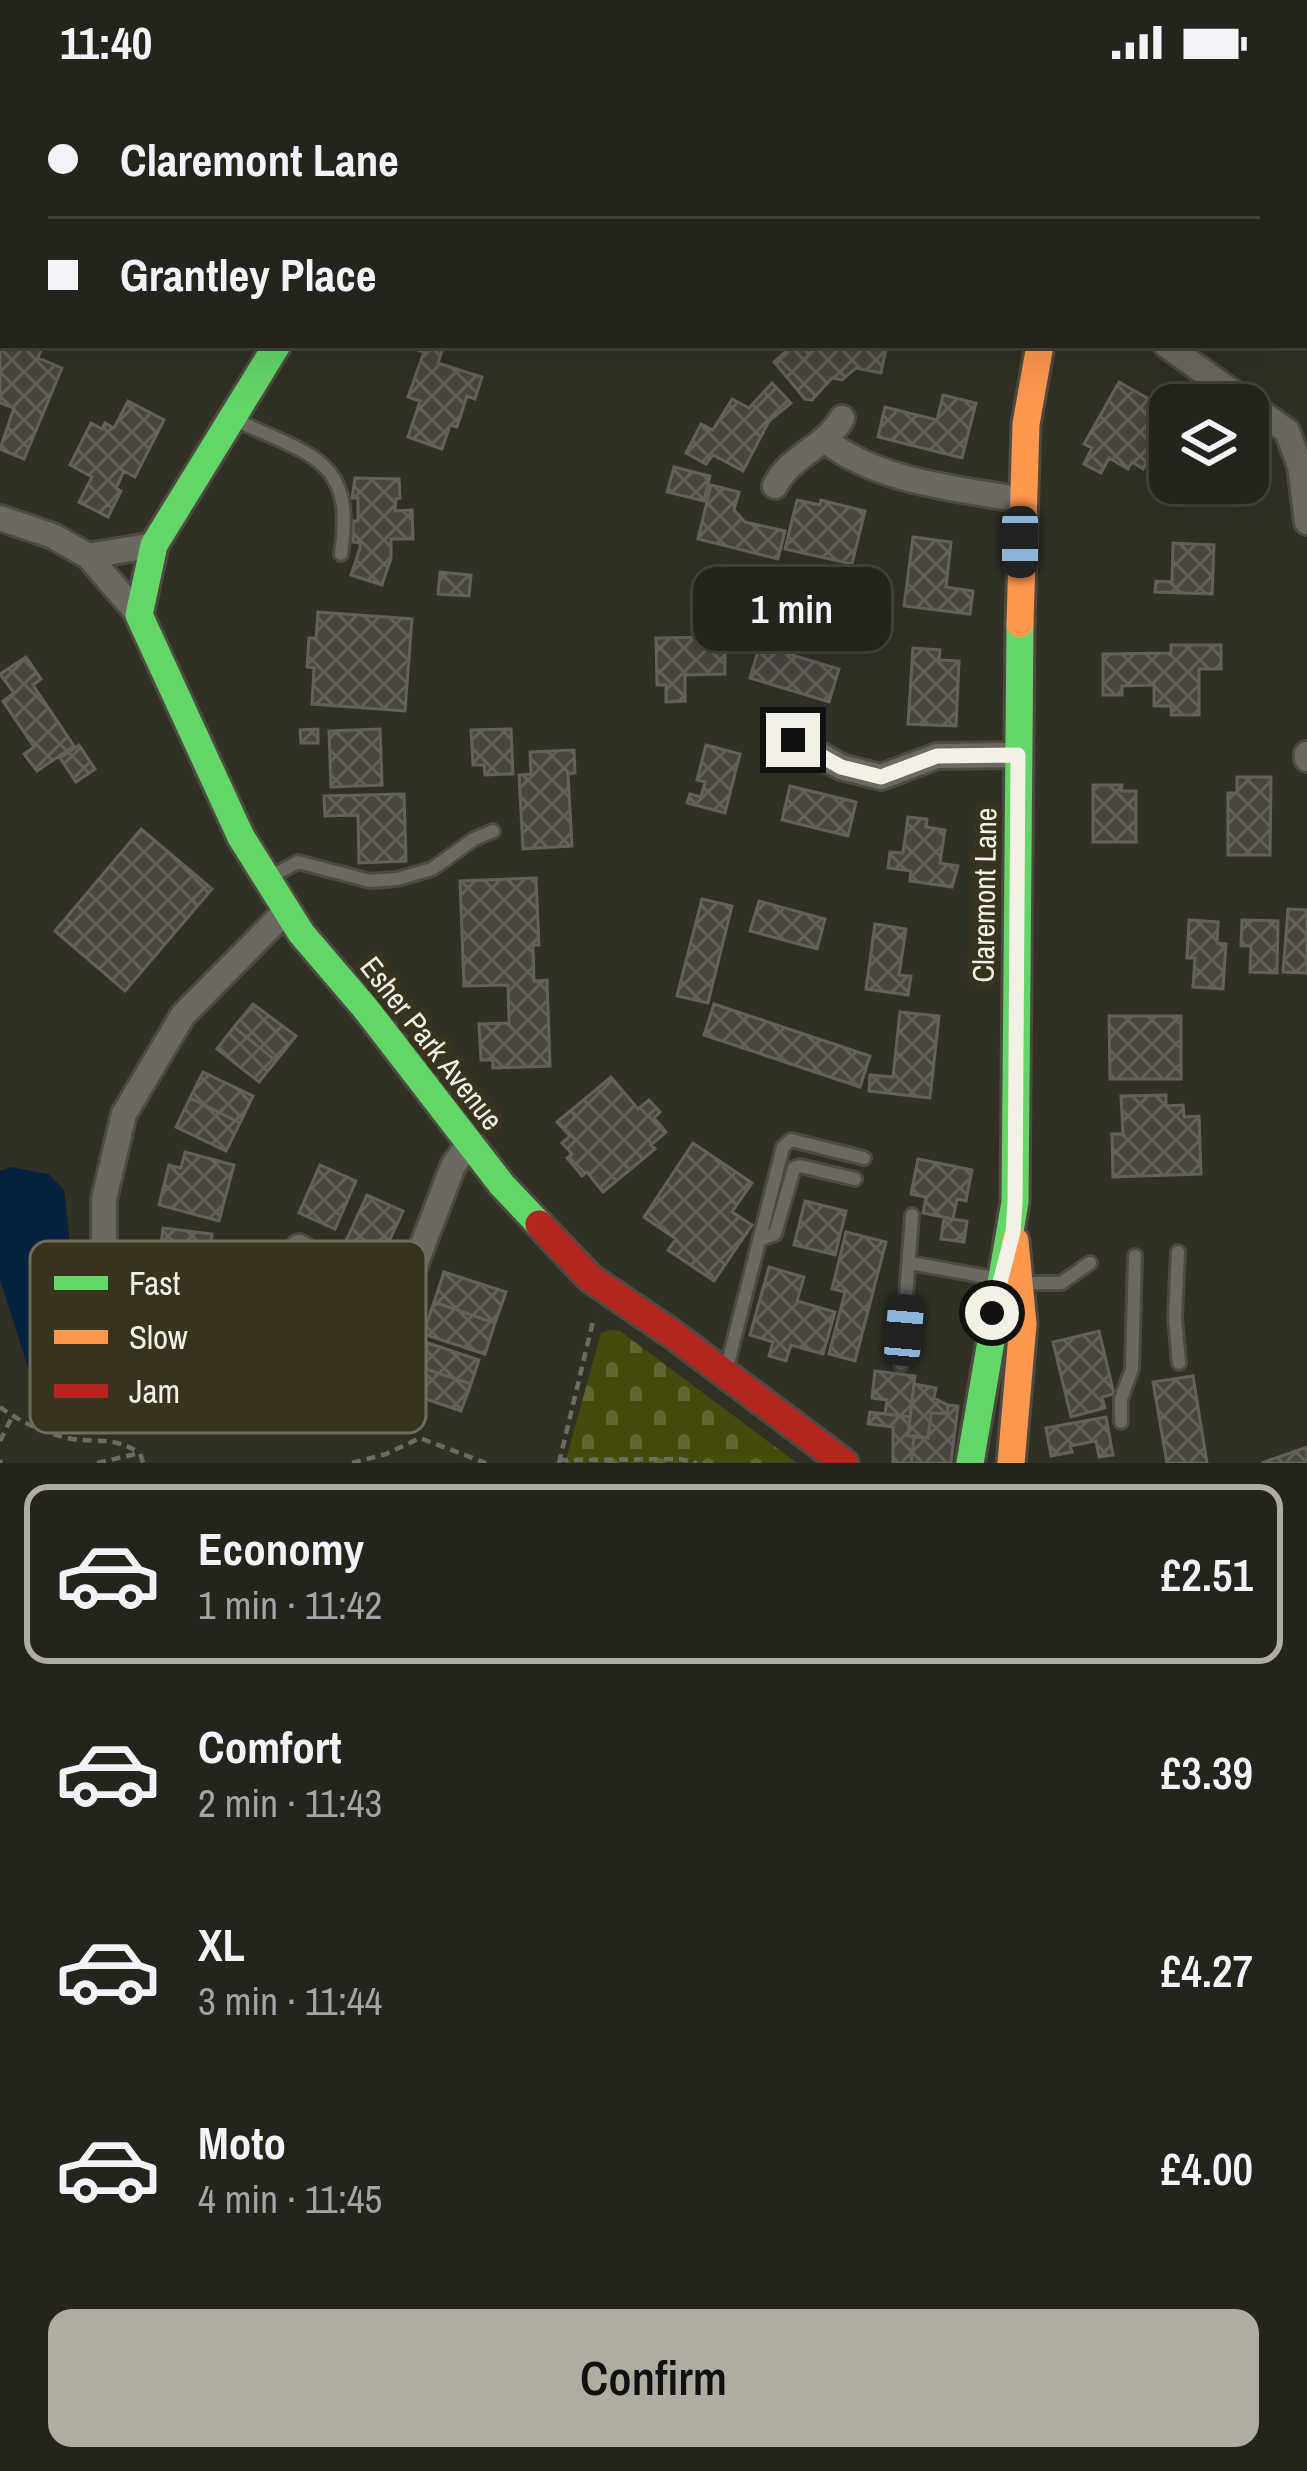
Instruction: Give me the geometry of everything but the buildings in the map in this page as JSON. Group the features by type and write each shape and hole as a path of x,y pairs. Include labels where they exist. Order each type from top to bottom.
{"street":[{"path":"139,615 154,545 275,348"},
{"name":"Claremont Lane","path":"1011,1463 1021,1391 1012,1281 1021,500 1026,424 1039,348"},
{"path":"1170,348 1287,431 1302,454 1307,521"},
{"path":"775,485 782,472 825,440 842,418"},
{"path":"825,440 851,460 886,472 1021,500"},
{"path":"0,518 53,536 88,556 139,615"},
{"path":"88,556 154,545"},
{"name":"Esher Park Avenue","path":"139,615 241,837 301,933 502,1185 607,1290 844,1463"},
{"path":"793,740 841,767 881,777 937,756 1018,755"},
{"path":"104,1241 104,1199 124,1114 183,1015 287,910"},
{"path":"424,1241 453,1166 470,1143"},
{"name":"Claremont Lane","path":"970,1463 1012,1281"}],"lane":[{"path":"233,418 314,460 339,481 346,503 341,554"},
{"path":"266,878 298,862 370,881 417,875 493,831"},
{"path":"726,1373 783,1147 791,1140 864,1158"},
{"path":"760,1239 775,1234 781,1224 794,1168 855,1179"},
{"path":"902,1364 912,1215"},
{"path":"1178,1252 1179,1364"},
{"path":"1121,1422 1121,1399 1132,1369 1135,1256"},
{"path":"910,1263 1012,1281 1061,1283 1090,1263"}],"path":[{"path":"607,1290 596,1311 559,1462 680,1459 698,1463"},
{"path":"0,1407 30,1423"},
{"path":"0,1441 12,1417"},
{"path":"59,1433 76,1439 119,1441 140,1454 142,1463"},
{"path":"352,1463 420,1438 486,1463"},
{"path":"98,1463 140,1454"}],"green space":[{"path":"620,1331 797,1463 565,1463 601,1333"}],"water":[{"path":"10,1167 48,1174 64,1190 70,1241 30,1241 30,1369 0,1280 0,1171"}],"traffic: fast":[{"path":"275,348 154,545 139,615 241,837 301,933 502,1185 539,1224"},
{"path":"970,1463 1015,1202 1020,624"}],"traffic: slow":[{"path":"1020,624 1026,424 1039,348"},
{"path":"1011,1463 1023,1324 1015,1241"}],"traffic: jam":[{"path":"539,1224 590,1278 844,1463"}],"route":[{"path":"793,740 841,767 881,777 937,756 1018,755 1015,1202 1013,1232 992,1313"}]}
